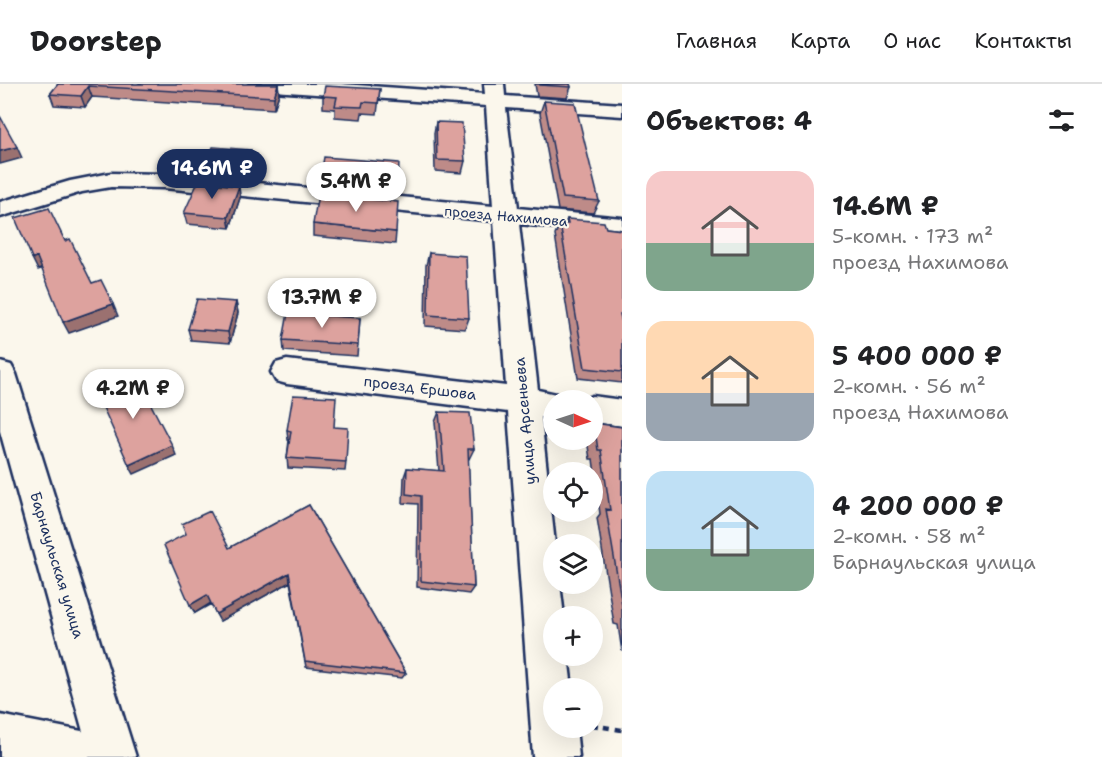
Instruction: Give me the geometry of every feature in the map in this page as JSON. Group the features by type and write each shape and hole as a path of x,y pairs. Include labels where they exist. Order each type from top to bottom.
{"street":[{"path":"260,84 495,92 622,110"},
{"name":"улица Арсеньева","path":"495,92 506,216 538,403 556,757"},
{"name":"проезд Нахимова","path":"0,210 100,182 153,180 622,226"},
{"name":"проезд Ершова","path":"287,372 538,403"},
{"name":"Барнаульская улица","path":"0,374 113,757"},
{"path":"603,410 622,413"},
{"path":"0,738 97,757"}],"path":[{"path":"603,726 622,730"}],"building":[{"path":"58,84 278,84 274,97 88,86 81,96 50,94"},
{"path":"570,84 571,87 540,85"},
{"path":"325,86 380,89 378,103 363,102 362,107 335,106 337,97 323,96"},
{"path":"544,101 575,103 599,201 563,198"},
{"path":"0,116 17,147 0,151"},
{"path":"436,122 462,123 465,161 437,160"},
{"path":"213,147 251,150 245,168 205,164"},
{"path":"324,157 399,163 398,183 321,175"},
{"path":"198,182 239,186 228,217 184,213"},
{"path":"318,194 398,202 396,232 313,224"},
{"path":"49,208 65,241 70,239 92,283 101,280 113,304 63,322 37,257 32,258 15,218"},
{"path":"567,219 604,222 606,228 622,230 622,314 620,314 622,372 585,368 560,224 568,224"},
{"path":"429,253 466,256 469,318 428,315"},
{"path":"197,299 236,302 228,332 188,329"},
{"path":"288,313 360,318 358,345 283,340"},
{"path":"136,376 172,445 129,465 96,392"},
{"path":"293,395 336,397 334,427 348,428 346,462 287,458 291,431 287,430"},
{"path":"439,412 470,413 474,449 468,449 474,587 421,581 421,496 406,494 407,468 444,471"},
{"path":"603,424 622,427 622,605 606,509 610,510 601,450 603,450"},
{"path":"309,505 406,673 305,661 289,573 216,614 207,595 190,605 164,545 186,534 182,524 210,511 229,548"}]}
